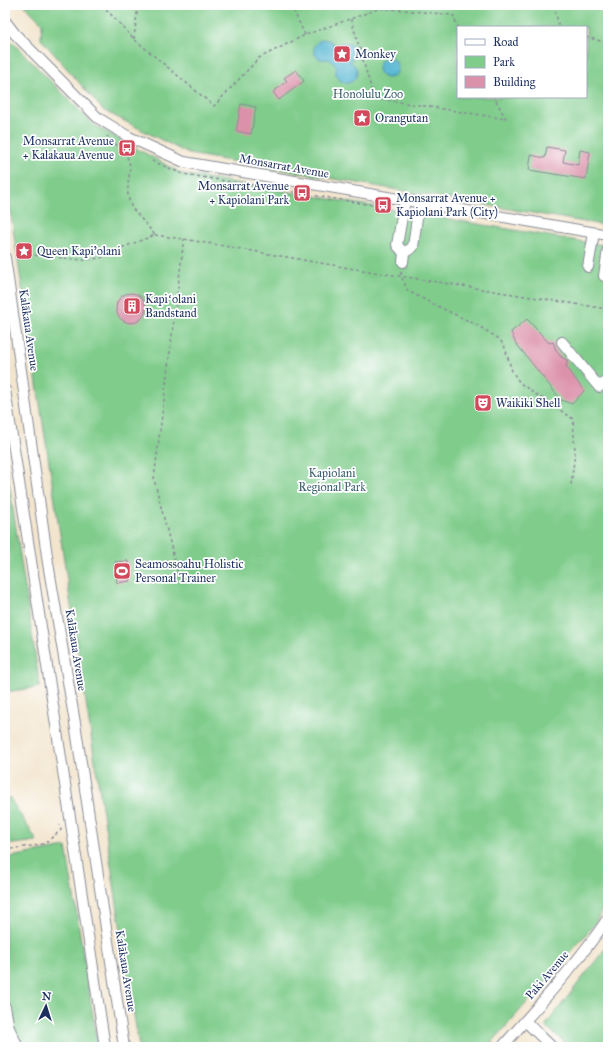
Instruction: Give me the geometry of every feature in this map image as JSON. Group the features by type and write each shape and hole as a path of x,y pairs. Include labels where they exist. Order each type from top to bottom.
{"street":[{"name":"Monsarrat Avenue","path":"5,21 10,33 98,118 129,137 184,162 608,235"},
{"path":"405,200 397,245 403,258 412,247 420,203"},
{"path":"588,267 594,233"},
{"path":"604,276 608,249"},
{"name":"Kalākaua Avenue","path":"5,259 48,563 75,723 124,1047"},
{"path":"562,342 599,387 608,380"},
{"path":"5,390 105,1047"},
{"path":"25,516 42,514"},
{"path":"56,726 75,723"},
{"name":"Paki Avenue","path":"502,1047 562,979 600,930 605,914"},
{"path":"5,1007 9,1028 18,1047"},
{"path":"526,1021 552,1047"}],"path":[{"path":"102,5 134,39 214,106 259,58 305,35 381,8 453,15 457,26"},
{"path":"134,39 138,5"},
{"path":"291,5 305,35"},
{"path":"554,5 559,26"},
{"path":"352,19 374,98 506,119 495,98"},
{"path":"587,37 608,43"},
{"path":"125,154 129,163 128,188 130,204 154,235"},
{"path":"17,257 32,255 83,260 100,258 154,235 607,309 608,302"},
{"path":"179,578 154,479 184,239"},
{"path":"401,276 408,291 477,325 499,339 504,345 512,371 520,382 535,394 573,419 575,453 571,485"},
{"path":"5,462 7,477"},
{"path":"5,850 44,844 61,830 60,823"},
{"path":"605,914 608,895"},
{"path":"488,1047 493,1041"}],"green space":[{"name":"Honolulu Zoo","path":"24,5 608,5 608,226 189,154 103,110 41,39 42,23"},
{"name":"Kapiolani Regional Park","path":"11,41 94,125 183,174 608,246 608,895 594,925 488,1047 139,1047 5,177 5,44"},
{"path":"5,456 40,687 5,692"},
{"path":"9,797 37,841 5,845 5,801"},
{"path":"66,847 98,1047 5,1047 5,858"},
{"path":"608,945 608,1047 571,1047 545,1026"}],"water":[{"path":"324,39 331,41 335,46 344,42 352,45 354,53 350,62 355,66 357,75 351,82 343,82 338,78 336,75 337,67 329,59 319,58 314,52 316,44"},
{"path":"384,58 392,58 398,64 398,72 392,78 384,78 378,72 378,64"}],"building":[{"path":"296,70 304,81 279,100 273,92 287,81 284,78"},
{"path":"241,104 256,107 251,134 236,131"},
{"path":"547,147 565,150 563,162 578,165 580,150 590,152 586,179 529,170 531,155 545,158"},
{"name":"Kapiʻolani Bandstand","path":"131,293 142,297 146,308 142,319 131,323 120,319 116,308 120,297"},
{"name":"Waikiki Shell","path":"527,319 549,343 553,342 560,356 568,361 566,366 584,391 572,404 561,400 515,342 511,332"},
{"path":"128,561 130,581 117,583 115,562"}],"place":[{"name":"Monkey","path":"342,54"},
{"name":"Orangutan","path":"362,118"},
{"name":"Monsarrat Avenue + Kalakaua Avenue","path":"127,148"},
{"name":"Monsarrat Avenue + Kapiolani Park","path":"302,193"},
{"name":"Monsarrat Avenue + Kapiolani Park (City)","path":"383,205"},
{"name":"Queen Kapi'olani","path":"24,251"},
{"name":"Kapiʻolani Bandstand","path":"132,306"},
{"name":"Waikiki Shell","path":"483,403"},
{"name":"Seamossoahu Holistic Personal Trainer","path":"122,571"}]}
